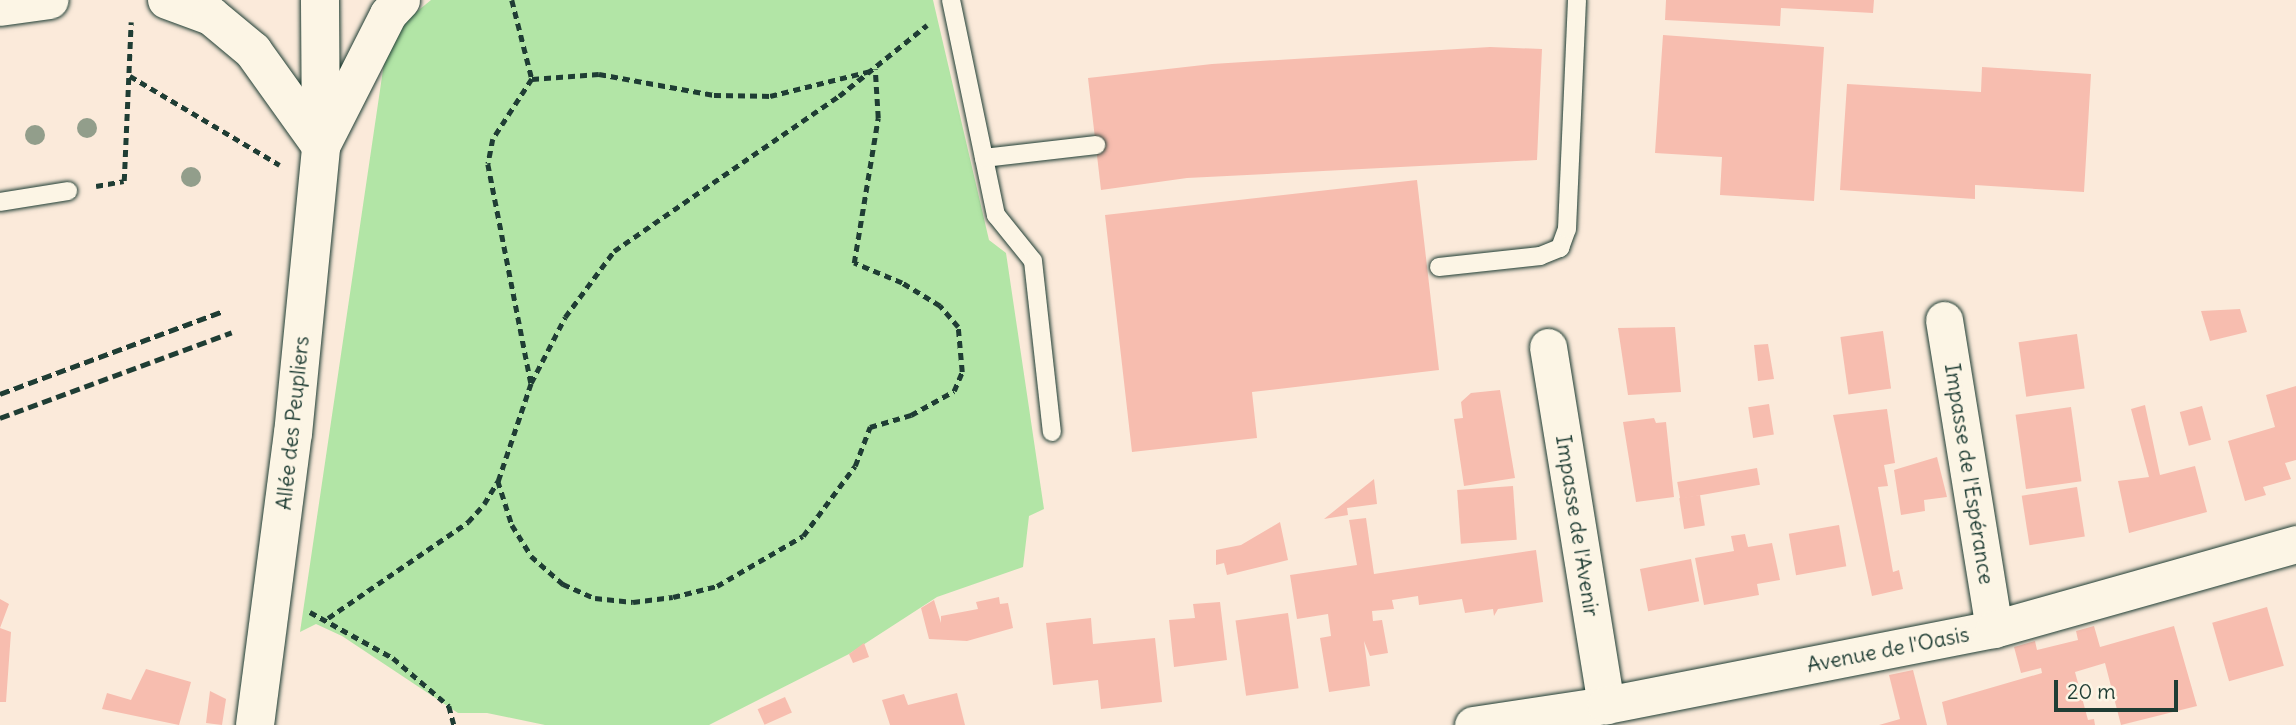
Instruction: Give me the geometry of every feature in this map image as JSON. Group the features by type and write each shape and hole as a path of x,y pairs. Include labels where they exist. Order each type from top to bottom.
{"main road":[{"path":"0,7 50,0"},
{"path":"167,0 211,16 253,51 321,146"},
{"name":"Allée des Peupliers","path":"258,712 273,600 321,146 320,0"}],"street":[{"path":"321,146 388,14 401,0"},
{"name":"Impasse de l'Espérance","path":"1944,320 1994,629"},
{"name":"Impasse de l'Avenir","path":"1548,347 1606,705"},
{"name":"Avenue de l'Oasis","path":"1473,725 1606,705 1994,629 2296,544"}],"lane":[{"path":"1440,267 1540,256 1560,248 1567,229 1577,0"},
{"path":"951,2 996,215 1034,261 1052,432"},
{"path":"984,158 1096,145"},
{"path":"0,202 68,191"}],"path":[{"path":"512,0 532,79 493,139 488,164 531,383"},
{"path":"328,618 468,522 498,481 531,383 565,317 614,251 875,69 951,2"},
{"path":"124,181 131,13"},
{"path":"532,79 599,74 715,95 770,96 875,69"},
{"path":"498,481 512,525 531,556 562,584 594,598 633,602 673,597 717,586 803,536 855,466 870,427 911,415 954,391 962,372 958,327 940,306 902,283 854,263 878,118 875,69"},
{"path":"130,76 283,167"},
{"path":"273,600 328,618 393,658 449,706 454,725"}],"green space":[{"path":"431,0 933,0 989,240 1006,253 1044,509 1029,516 1023,567 937,597 849,654 709,725 545,725 487,713 458,713 342,636 316,624 300,632 384,63 404,22"}],"building":[{"path":"1666,0 1874,0 1873,13 1781,8 1780,26 1665,20"},
{"path":"1663,35 1824,47 1814,201 1720,195 1722,157 1655,153"},
{"path":"1490,47 1542,49 1537,160 1187,178 1101,190 1088,78 1212,64"},
{"path":"1982,67 2091,74 2084,192 1975,185 1975,199 1840,190 1847,84 1981,92"},
{"path":"1417,180 1439,370 1252,392 1257,438 1132,452 1105,215"},
{"path":"2240,309 2247,332 2210,341 2201,311"},
{"path":"1675,327 1681,392 1628,395 1618,328"},
{"path":"1883,331 1891,388 1848,394 1840,337"},
{"path":"2077,334 2085,388 2026,397 2019,342"},
{"path":"1768,344 1774,379 1758,381 1754,345"},
{"path":"2296,386 2296,460 2285,463 2291,479 2263,487 2266,495 2245,501 2228,441 2275,427 2266,395"},
{"path":"1500,390 1515,478 1464,486 1454,419 1463,418 1461,402 1471,393"},
{"path":"1769,404 1774,435 1753,438 1748,407"},
{"path":"2145,405 2160,475 2195,466 2207,512 2129,533 2118,481 2149,477 2131,409"},
{"path":"2202,406 2211,440 2189,446 2180,412"},
{"path":"2071,407 2081,481 2026,489 2016,415"},
{"path":"1887,409 1895,463 1884,465 1888,486 1878,487 1893,572 1899,570 1903,589 1872,596 1833,415"},
{"path":"1654,418 1656,423 1666,422 1674,497 1636,502 1623,422"},
{"path":"1937,457 1947,497 1924,500 1925,511 1901,515 1894,470"},
{"path":"1757,468 1760,485 1680,499 1677,482"},
{"path":"1374,479 1377,504 1347,508 1348,515 1324,519"},
{"path":"1513,486 1517,540 1461,544 1457,490"},
{"path":"2077,487 2085,536 2030,545 2022,496"},
{"path":"1700,495 1705,526 1684,529 1679,498"},
{"path":"1366,518 1374,574 1536,550 1543,602 1498,609 1494,616 1493,609 1465,613 1462,599 1419,605 1418,596 1392,600 1394,609 1372,611 1373,621 1382,620 1388,653 1370,656 1364,641 1370,686 1329,692 1320,638 1331,636 1328,614 1297,619 1290,575 1357,565 1349,520"},
{"path":"1280,522 1288,560 1227,575 1224,563 1216,565 1216,550 1241,545"},
{"path":"1839,525 1846,566 1796,575 1789,534"},
{"path":"1745,534 1748,547 1772,543 1780,580 1757,584 1759,595 1704,605 1695,558 1734,551 1731,536"},
{"path":"1691,559 1699,601 1648,611 1640,569"},
{"path":"999,597 1000,604 1008,603 1013,628 967,641 929,639 921,608 934,600 941,623 941,616 978,609 976,602"},
{"path":"0,599 9,604 0,628"},
{"path":"1220,602 1227,660 1174,667 1169,620 1195,618 1193,604"},
{"path":"2267,607 2284,666 2229,681 2212,623"},
{"path":"1288,613 1299,688 1246,696 1236,620"},
{"path":"1091,618 1093,644 1155,638 1162,702 1101,709 1098,680 1053,685 1046,623"},
{"path":"2094,626 2100,647 2174,626 2197,706 2121,725 2105,663 2075,672 2088,720 2094,719 2095,725 1947,725 1942,702 2042,673 2041,668 2021,673 2014,647 2035,641 2037,650 2078,640 2076,631"},
{"path":"0,628 11,632 6,702 0,702"},
{"path":"864,643 869,657 853,663 849,654"},
{"path":"146,669 191,682 179,725 102,709 107,693 131,700"},
{"path":"1913,670 1927,725 1879,725 1900,719 1889,675"},
{"path":"210,691 226,699 222,725 206,723"},
{"path":"957,693 965,725 890,725 882,700 904,694 908,705"},
{"path":"785,697 792,713 765,725 758,709"}],"railway":[{"path":"0,394 223,311"},
{"path":"0,418 232,332"}]}
